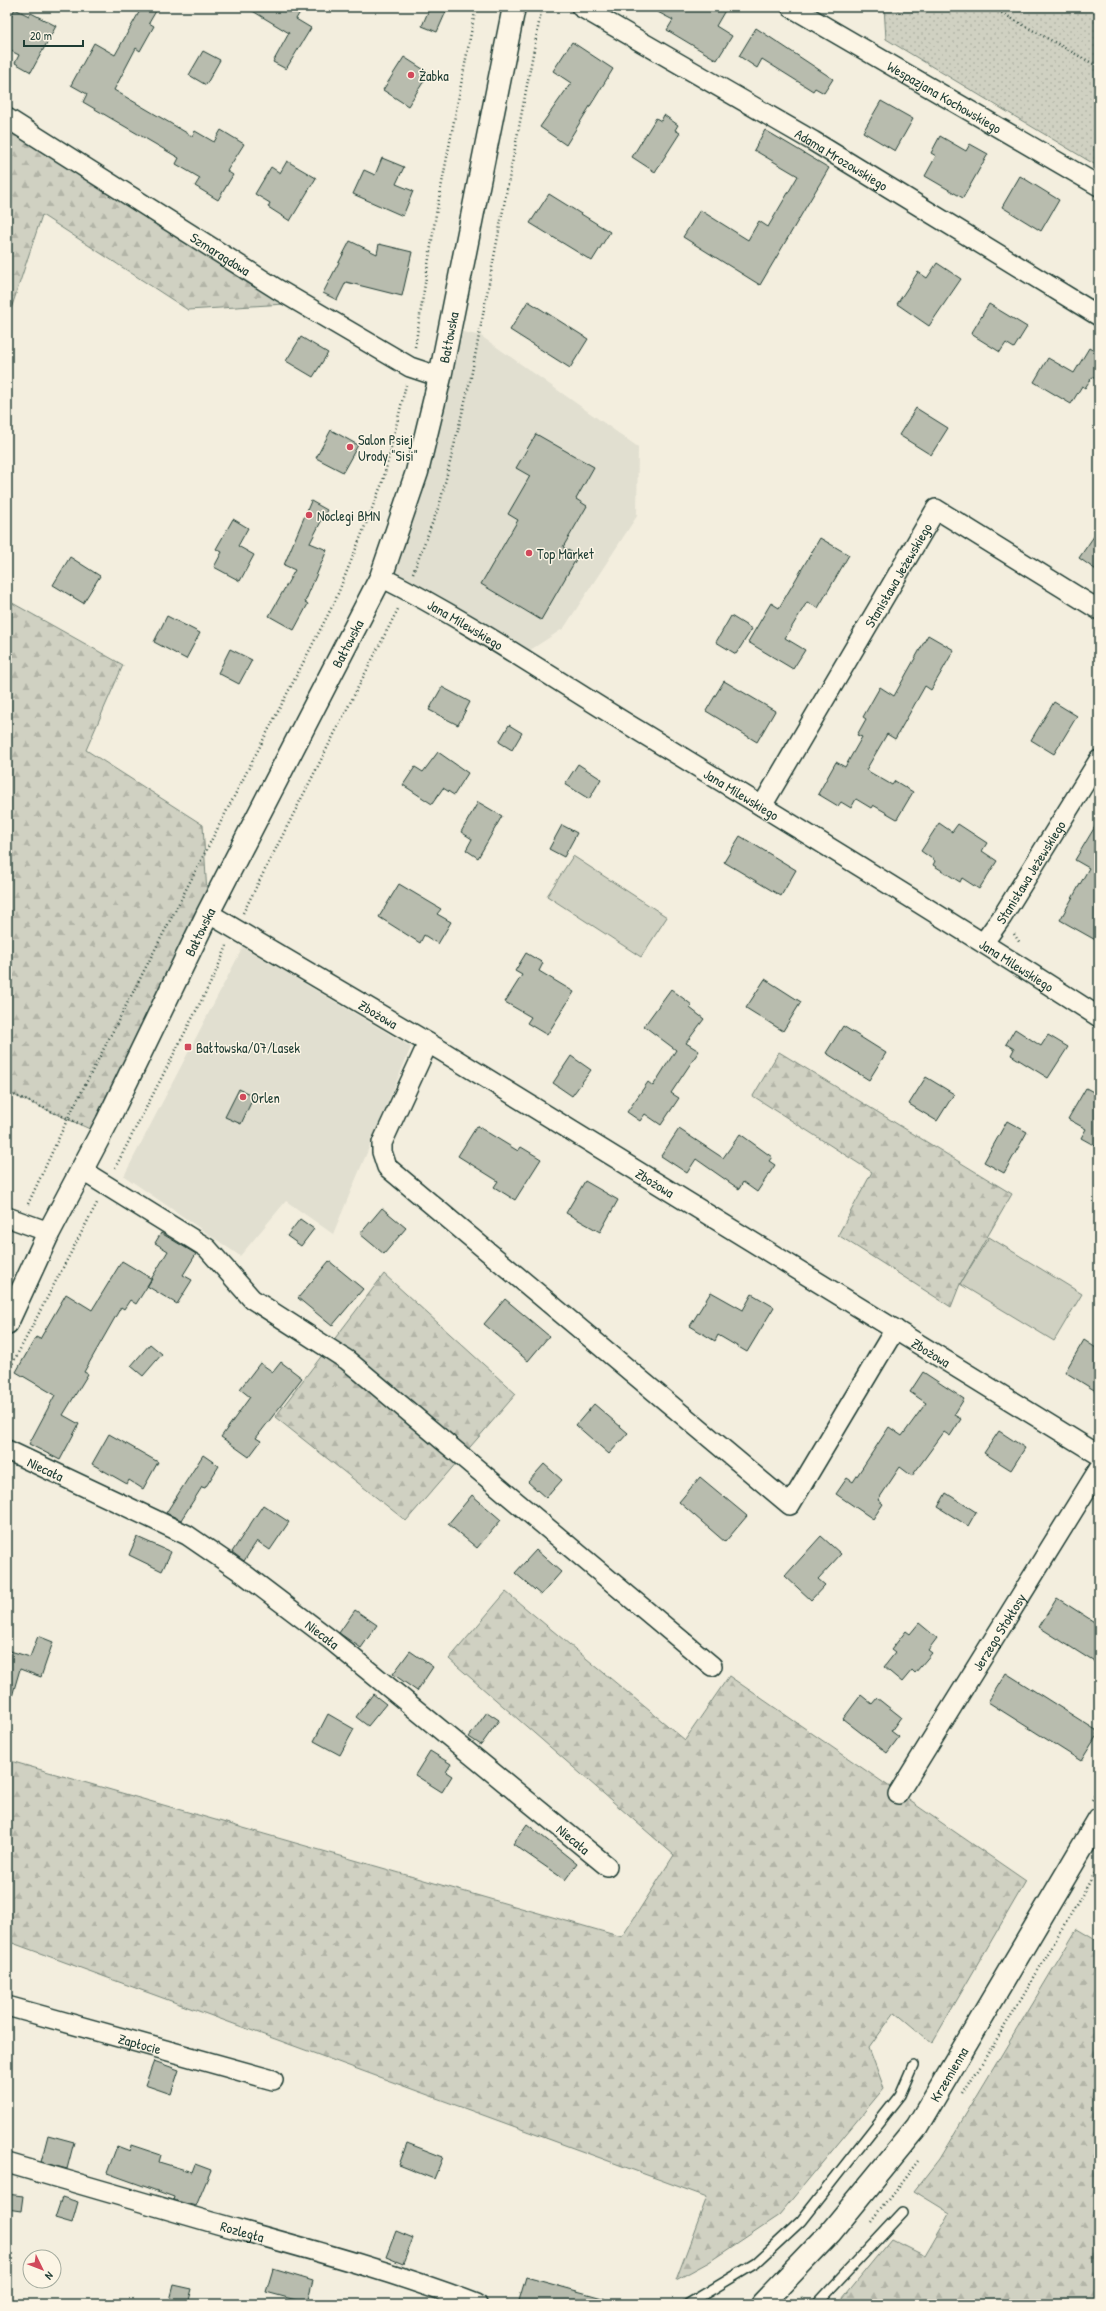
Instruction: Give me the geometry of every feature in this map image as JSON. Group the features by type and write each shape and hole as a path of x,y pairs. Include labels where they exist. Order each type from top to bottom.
{"main road":[{"name":"Bałtowska","path":"7,1323 49,1232 102,1134 208,913 381,577 417,472 440,377 514,7"},
{"name":"Krzemienna","path":"762,2304 830,2233 917,2127 1095,1811"}],"street":[{"name":"Adama Mrozowskiego","path":"581,7 813,141 1099,316"},
{"name":"Wespazjana Kochowskiego","path":"791,7 1099,186"},
{"name":"Szmaragdowa","path":"7,118 277,289 410,367 440,377"},
{"name":"Stanisława Jeżewskiego","path":"762,806 936,509 1099,610"},
{"name":"Jana Milewskiego","path":"381,577 444,609 984,942 1099,1016"},
{"name":"Stanisława Jeżewskiego","path":"984,942 1002,918 1099,760"},
{"name":"Zbożowa","path":"208,913 428,1043 1099,1455"},
{"path":"428,1043 382,1143 382,1156 387,1167 790,1505 895,1329"},
{"path":"83,1170 207,1248 252,1299 347,1360 712,1666"},
{"path":"14,1219 49,1232"},
{"name":"Niecała","path":"7,1450 187,1535 244,1574 331,1640 607,1866"},
{"name":"Jerzego Stokłosy","path":"898,1794 1099,1470"},
{"name":"Zapłocie","path":"7,2006 273,2080"},
{"name":"Rozległa","path":"7,2163 211,2222 333,2254 427,2284 477,2304"}],"lane":[{"path":"688,2304 756,2263 801,2221 900,2095 913,2065"},
{"path":"817,2304 903,2212"}],"path":[{"path":"7,1248 14,1219 68,1118 336,601 383,481 410,367 436,214 476,7"},
{"path":"991,7 1099,67"},
{"path":"7,1092 102,1134"},
{"path":"1095,1811 1099,1788"}],"shaded area":[{"path":"450,329 481,336 638,447 637,516 564,628 521,656 381,577"},
{"name":"Orlen","path":"243,947 411,1047 333,1234 286,1201 240,1256 124,1176"}],"green space":[{"path":"884,7 1099,7 1099,167 886,39"},
{"path":"7,118 301,303 188,310 42,215 7,321"},
{"path":"7,600 123,665 86,750 203,825 208,913 101,1134 7,1092"},
{"path":"573,856 667,917 641,957 547,896"},
{"path":"779,1052 1012,1194 960,1284 951,1307 838,1235 872,1172 753,1096"},
{"path":"989,1237 1082,1294 1054,1341 960,1284"},
{"path":"384,1274 516,1394 406,1521 275,1417"},
{"path":"506,1592 685,1740 729,1676 1026,1881 932,2043 895,2012 869,2048 884,2088 779,2215 709,2262 676,2280 707,2197 7,1941 7,1760 622,1937 674,1855 449,1659"},
{"path":"1077,1929 1099,1942 1099,2304 838,2304 891,2239 925,2256 950,2213 914,2191 939,2159"}],"building":[{"path":"142,7 149,7 156,11 149,23 154,26 140,51 136,48 114,90 192,136 195,131 214,142 221,130 244,144 227,171 233,175 218,200 195,186 200,178 176,164 179,158 83,102 87,94 71,85 94,43 115,55"},
{"path":"246,7 303,7 296,19 311,28 286,69 273,62 289,33"},
{"path":"430,7 448,7 437,32 422,26"},
{"path":"648,7 727,7 716,26 732,36 717,60 667,30 673,20"},
{"path":"15,9 29,16 31,13 56,26 31,72 15,63 19,55 7,49 7,23"},
{"path":"756,28 833,79 824,93 815,88 813,91 762,59 757,68 739,56"},
{"path":"572,42 613,69 566,145 540,127 571,83 553,71"},
{"path":"203,51 220,60 206,85 189,75"},
{"path":"404,57 429,73 408,106 383,90"},
{"path":"881,101 913,119 895,151 863,132"},
{"path":"664,115 678,125 675,130 680,133 655,172 632,157 656,118 661,121"},
{"path":"765,130 829,168 760,285 683,237 700,210 748,240 759,221 768,227 798,176 754,150"},
{"path":"940,136 966,151 970,144 988,154 963,198 925,176 936,156 931,153"},
{"path":"382,158 404,167 396,184 413,191 403,216 353,194 364,170 375,175"},
{"path":"287,161 316,178 290,221 268,207 270,203 255,194 271,167 280,173"},
{"path":"1020,176 1059,200 1041,231 1002,207"},
{"path":"549,194 610,232 592,261 530,223"},
{"path":"350,241 377,254 379,244 412,252 402,296 346,282 337,300 323,293"},
{"path":"937,263 961,279 929,326 897,304 918,272 927,278"},
{"path":"528,301 588,339 570,368 510,330"},
{"path":"989,304 1027,327 1014,348 1006,343 1000,352 971,334"},
{"path":"301,337 328,353 313,377 286,361"},
{"path":"1089,348 1099,354 1099,381 1092,377 1085,388 1082,386 1071,404 1034,382 1048,358 1074,373"},
{"path":"916,408 948,428 931,455 899,435"},
{"path":"331,430 358,445 343,472 316,458"},
{"path":"536,434 594,467 576,499 587,506 563,547 578,556 541,620 481,584 518,520 508,514 530,476 516,468"},
{"path":"311,501 327,510 310,543 327,550 305,602 308,604 294,630 269,616 295,570 284,565"},
{"path":"233,519 248,528 238,546 254,555 240,581 214,567 222,552 216,549"},
{"path":"1099,529 1099,572 1079,558"},
{"path":"820,538 849,555 818,608 807,602 785,638 805,650 793,669 748,642 771,603 779,608"},
{"path":"70,557 100,576 83,603 53,585"},
{"path":"167,616 200,633 186,659 154,642"},
{"path":"731,616 752,629 736,654 716,642"},
{"path":"928,635 954,650 931,690 925,686 895,739 887,734 866,770 892,785 895,781 913,792 897,819 873,805 871,808 856,799 851,808 841,802 838,806 818,794 836,762 845,767 862,737 857,735 866,719 863,717 880,687 894,696"},
{"path":"230,649 252,660 239,684 218,673"},
{"path":"724,681 775,711 757,742 706,711"},
{"path":"442,687 470,702 458,725 429,710"},
{"path":"1054,702 1077,716 1054,754 1031,740"},
{"path":"509,725 522,733 512,750 499,742"},
{"path":"438,752 468,773 454,795 443,788 432,804 403,785 415,767 423,772"},
{"path":"578,764 601,779 589,799 565,784"},
{"path":"478,802 502,816 478,858 466,850 472,839 461,832"},
{"path":"1099,820 1099,942 1060,920 1089,868 1075,860"},
{"path":"939,823 952,832 958,824 987,843 982,851 997,861 979,889 962,878 960,882 933,865 935,861 921,851"},
{"path":"562,825 577,833 564,857 549,849"},
{"path":"740,836 796,870 781,896 724,862"},
{"path":"399,884 441,909 437,914 451,922 438,944 424,935 420,943 379,917"},
{"path":"526,953 543,963 539,971 574,992 547,1035 527,1023 531,1017 505,1002 522,975 515,971"},
{"path":"765,979 801,1002 783,1031 746,1008"},
{"path":"671,989 692,1005 690,1008 704,1019 686,1043 699,1051 671,1093 679,1098 661,1125 645,1114 640,1121 627,1112 648,1082 653,1086 676,1050 644,1026"},
{"path":"843,1026 886,1053 869,1080 826,1053"},
{"path":"1015,1029 1041,1046 1048,1035 1068,1047 1048,1078 1011,1055 1014,1049 1006,1044"},
{"path":"571,1056 591,1070 572,1096 553,1083"},
{"path":"926,1077 954,1094 937,1121 909,1104"},
{"path":"1086,1088 1099,1095 1099,1148 1081,1138 1086,1129 1068,1119"},
{"path":"239,1089 254,1096 241,1124 225,1117"},
{"path":"1007,1121 1027,1132 1004,1173 984,1162"},
{"path":"477,1126 518,1151 521,1147 541,1159 515,1200 494,1187 498,1181 458,1156"},
{"path":"679,1129 723,1158 740,1134 772,1157 769,1161 775,1165 757,1192 743,1182 739,1189 696,1159 687,1173 661,1156"},
{"path":"585,1181 618,1200 600,1232 566,1213"},
{"path":"382,1208 406,1228 384,1254 360,1234"},
{"path":"300,1219 314,1229 301,1246 287,1236"},
{"path":"161,1233 196,1254 183,1275 192,1280 177,1304 147,1286 168,1251 155,1243"},
{"path":"122,1261 152,1279 136,1304 130,1300 124,1309 121,1307 84,1372 88,1374 63,1415 79,1424 60,1460 29,1444 55,1395 16,1372 36,1337 40,1339 66,1294 92,1310"},
{"path":"329,1261 363,1289 332,1326 298,1298"},
{"path":"711,1292 743,1310 752,1294 774,1307 747,1352 718,1335 715,1341 690,1326"},
{"path":"505,1299 549,1336 528,1361 484,1324"},
{"path":"1084,1340 1099,1350 1099,1393 1065,1372"},
{"path":"150,1344 162,1354 143,1376 131,1366"},
{"path":"281,1362 302,1378 256,1438 261,1441 249,1457 221,1437 250,1397 240,1389 260,1363 273,1372"},
{"path":"923,1372 964,1399 954,1415 961,1419 950,1436 944,1432 912,1476 900,1467 878,1500 883,1504 873,1519 836,1494 847,1478 853,1482 889,1427 902,1436 926,1403 910,1392"},
{"path":"594,1404 628,1433 609,1454 576,1425"},
{"path":"999,1431 1025,1448 1011,1470 984,1453"},
{"path":"109,1434 158,1462 143,1489 129,1480 127,1484 92,1464"},
{"path":"203,1455 219,1466 205,1488 202,1487 181,1520 166,1513"},
{"path":"544,1464 562,1480 546,1498 528,1482"},
{"path":"700,1477 747,1516 725,1542 679,1502"},
{"path":"946,1493 976,1512 968,1526 938,1507"},
{"path":"472,1495 501,1520 477,1548 448,1524"},
{"path":"263,1505 289,1522 270,1550 257,1541 244,1561 232,1552"},
{"path":"821,1536 841,1554 818,1579 825,1585 811,1600 785,1576"},
{"path":"137,1537 171,1552 162,1571 129,1555"},
{"path":"536,1550 561,1572 541,1595 515,1573"},
{"path":"1057,1598 1099,1625 1099,1665 1039,1627"},
{"path":"355,1610 377,1625 361,1648 339,1633"},
{"path":"919,1623 937,1638 928,1650 932,1653 915,1673 912,1670 902,1682 884,1667 895,1653 891,1650 906,1631 910,1634"},
{"path":"38,1636 53,1642 41,1677 20,1669 11,1700 7,1700 7,1650 30,1657"},
{"path":"410,1651 433,1667 417,1691 393,1674"},
{"path":"1006,1673 1099,1732 1081,1761 988,1702"},
{"path":"373,1694 386,1704 368,1726 356,1717"},
{"path":"861,1695 872,1704 877,1698 901,1717 891,1731 899,1737 887,1753 843,1719"},
{"path":"487,1712 499,1720 481,1745 469,1737"},
{"path":"328,1714 354,1729 340,1755 314,1741"},
{"path":"430,1751 451,1764 446,1772 452,1776 442,1792 415,1775"},
{"path":"527,1824 577,1864 565,1880 513,1844"},
{"path":"154,2061 179,2070 171,2094 145,2085"},
{"path":"48,2135 74,2142 67,2169 41,2162"},
{"path":"407,2143 443,2157 434,2179 399,2165"},
{"path":"131,2145 161,2155 159,2162 192,2172 195,2164 211,2170 196,2206 173,2200 174,2197 107,2173 117,2146 130,2151"},
{"path":"7,2194 23,2196 21,2211 7,2209"},
{"path":"62,2197 78,2202 72,2223 55,2218"},
{"path":"396,2231 413,2238 403,2264 386,2257"},
{"path":"273,2269 313,2281 307,2303 266,2292"},
{"path":"526,2277 606,2299 605,2304 518,2304"},
{"path":"174,2285 192,2289 188,2304 169,2304"}],"place":[{"name":"Żabka","path":"411,75"},
{"name":"Salon Psiej Urody \"Sisi\"","path":"350,447"},
{"name":"Noclegi BMN","path":"309,515"},
{"name":"Top Market","path":"529,553"},
{"name":"Bałtowska/07/Lasek","path":"188,1047"},
{"name":"Orlen","path":"243,1097"}]}
